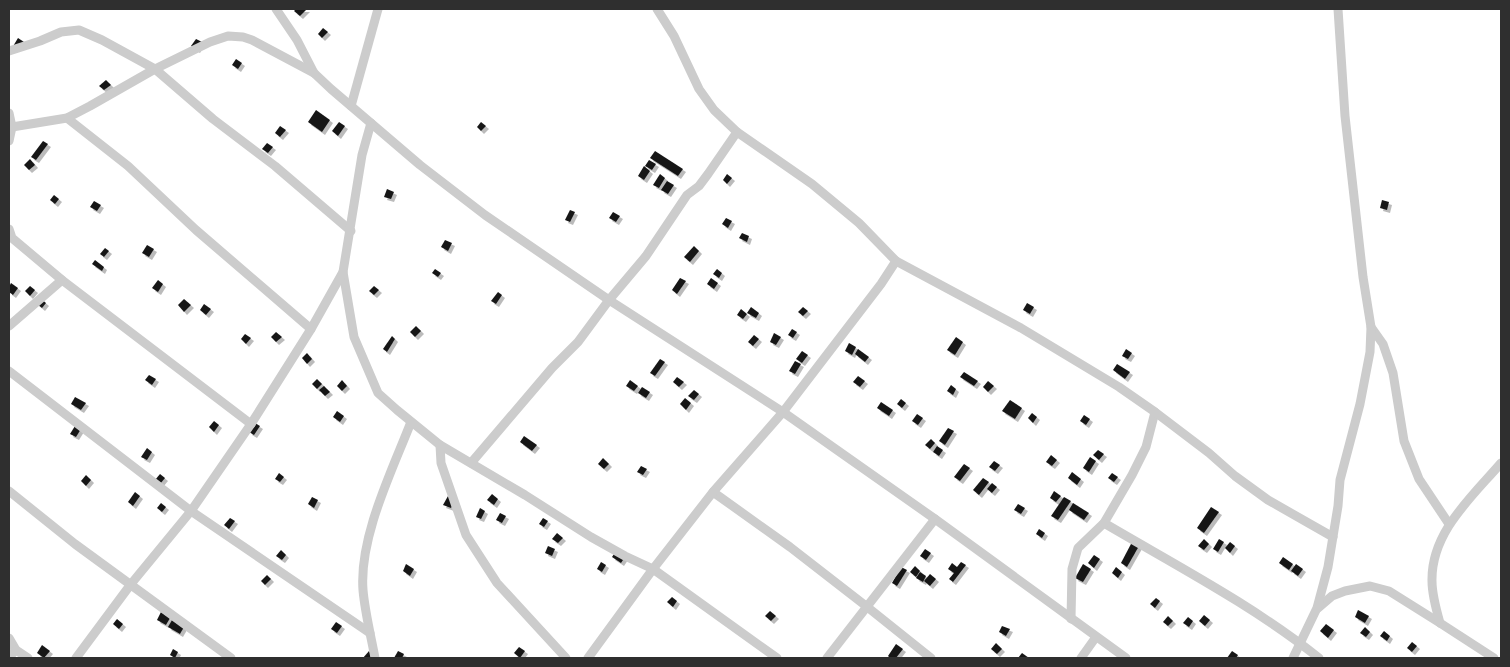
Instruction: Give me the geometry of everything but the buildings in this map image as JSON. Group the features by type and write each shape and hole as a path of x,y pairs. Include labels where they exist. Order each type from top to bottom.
{"street":[{"path":"276,9 297,40 314,72"},
{"path":"351,106 378,9"},
{"path":"657,9 674,36 699,89 714,110 737,132 812,184 860,223 896,261 914,269 1020,328 1119,387 1156,412 1209,453 1235,476 1268,500 1333,537"},
{"path":"1293,658 1317,608 1328,567 1338,506 1340,480 1360,404 1370,352 1371,327 1353,197 1345,116 1338,9"},
{"path":"9,51 61,32 79,30 102,40 156,69 213,119 275,166 351,231"},
{"path":"12,127 67,118 156,69 210,42 228,36 252,40 314,72 420,165 485,215 609,300 783,412 935,519 1126,658"},
{"path":"9,113 12,127 9,141"},
{"path":"67,118 128,166 196,230 311,328"},
{"path":"76,658 131,584 191,511 251,424 311,328 343,272 362,155 371,123"},
{"path":"471,463 552,368 578,342 609,300 646,256 687,195 699,186 737,132"},
{"path":"9,229 12,238 62,280 251,424"},
{"path":"588,658 653,569 713,492 783,412 881,284 896,261"},
{"path":"343,272 354,337 378,393 440,445 600,542 653,569 777,658"},
{"path":"9,326 62,280"},
{"path":"1371,327 1383,344 1393,373 1404,442 1419,479 1449,524"},
{"path":"9,371 191,511 370,633"},
{"path":"1071,619 1072,569 1078,548 1104,524 1146,447 1156,412"},
{"path":"375,658 363,590 365,548 378,507 411,422"},
{"path":"440,445 441,464 466,535 497,583 566,658"},
{"path":"1440,623 1434,600 1432,579 1435,558 1444,532 1457,513 1501,463"},
{"path":"9,491 75,544 231,658"},
{"path":"713,492 790,547 931,658"},
{"path":"827,658 935,519"},
{"path":"1104,524 1219,590 1320,658"},
{"path":"1317,608 1332,596 1345,591 1370,586 1389,591 1494,658"},
{"path":"1081,658 1096,637"},
{"path":"9,638 16,650 28,658"},
{"path":"9,657 16,650"}]}
